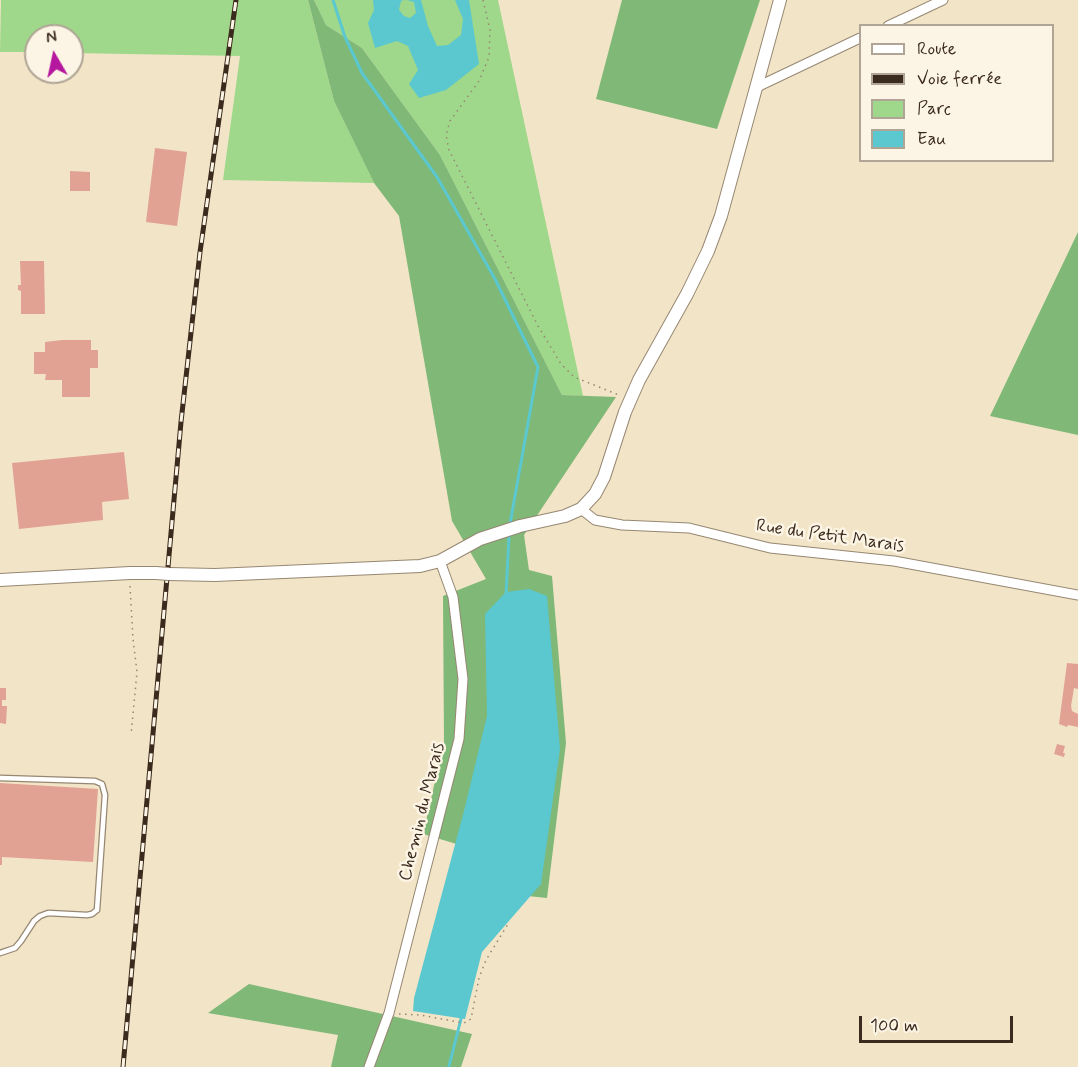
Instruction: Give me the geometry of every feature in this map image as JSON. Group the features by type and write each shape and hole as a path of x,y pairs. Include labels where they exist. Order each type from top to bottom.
{"street":[{"path":"0,580 130,573 215,575 420,566 440,561 480,539 520,526 565,516 581,509 595,494 604,477 631,399 708,251 721,216 780,0"},
{"path":"892,24 943,0"},
{"path":"757,87 859,40"},
{"name":"Rue du Petit Marais","path":"581,509 595,520 622,525 689,528 770,548 894,561 1078,595"},
{"name":"Chemin du Marais","path":"369,1067 389,1013 459,738 463,679 453,597 440,561"}],"lane":[{"path":"0,778 96,781 102,784 105,795 97,910 87,915 48,913 40,916 15,948 0,953"}],"path":[{"path":"483,0 490,30 489,57 479,81 450,121 446,135 449,150 538,326 561,364 574,377 585,383 631,399"},
{"path":"130,573 137,672 131,735"},
{"path":"389,1013 420,1015 464,1023 471,1019 479,978 486,960 508,924"}],"green space":[{"path":"1,0 308,0 334,101 374,183 223,180 240,56 84,53 84,24 24,24 24,52 0,52"},
{"path":"308,0 314,0 326,25 362,48 440,155 562,395 616,397 524,535 529,570 552,576 566,743 547,898 479,891 480,851 423,834 444,742 443,596 486,579 452,521 399,216 374,183 334,101"},
{"path":"314,0 498,0 583,396 562,395 440,155 362,48 326,25"},
{"path":"622,0 760,0 717,129 596,99"},
{"path":"1078,232 1078,435 990,416"},
{"path":"249,984 472,1034 461,1067 331,1067 338,1035 208,1013"}],"water":[{"path":"373,0 404,0 401,1 399,10 404,16 410,18 416,13 414,2 407,0 421,0 428,26 437,46 448,45 461,35 463,19 455,0 469,0 479,64 446,90 419,98 409,84 418,70 408,46 397,41 375,48 368,23 374,10"},
{"path":"529,589 547,596 560,749 541,884 482,952 465,1019 413,1011 414,998 487,716 485,614 506,592"}],"building":[{"path":"155,148 187,152 177,226 146,222"},
{"path":"70,171 90,172 90,191 70,191"},
{"path":"20,261 44,261 45,314 21,314 21,291 18,290 18,285 21,285"},
{"path":"91,340 91,350 98,350 98,368 90,368 90,397 62,397 62,380 45,380 46,374 34,374 34,352 45,352 45,342"},
{"path":"124,452 129,499 102,502 103,520 19,529 12,463"},
{"path":"1067,663 1078,664 1078,689 1074,688 1071,706 1072,711 1078,714 1078,727 1059,724"},
{"path":"0,688 6,688 6,700 2,700 2,706 7,706 6,724 0,723"},
{"path":"1057,744 1065,746 1064,757 1054,754"},
{"path":"0,783 98,789 93,862 2,857 2,865 0,865"}],"waterway":[{"path":"333,0 345,37 362,73 437,177 495,279 538,367 510,524"},
{"path":"506,595 509,536"},
{"path":"449,1066 462,1015"}],"railway":[{"path":"123,1067 181,422 200,252 236,0"}]}
